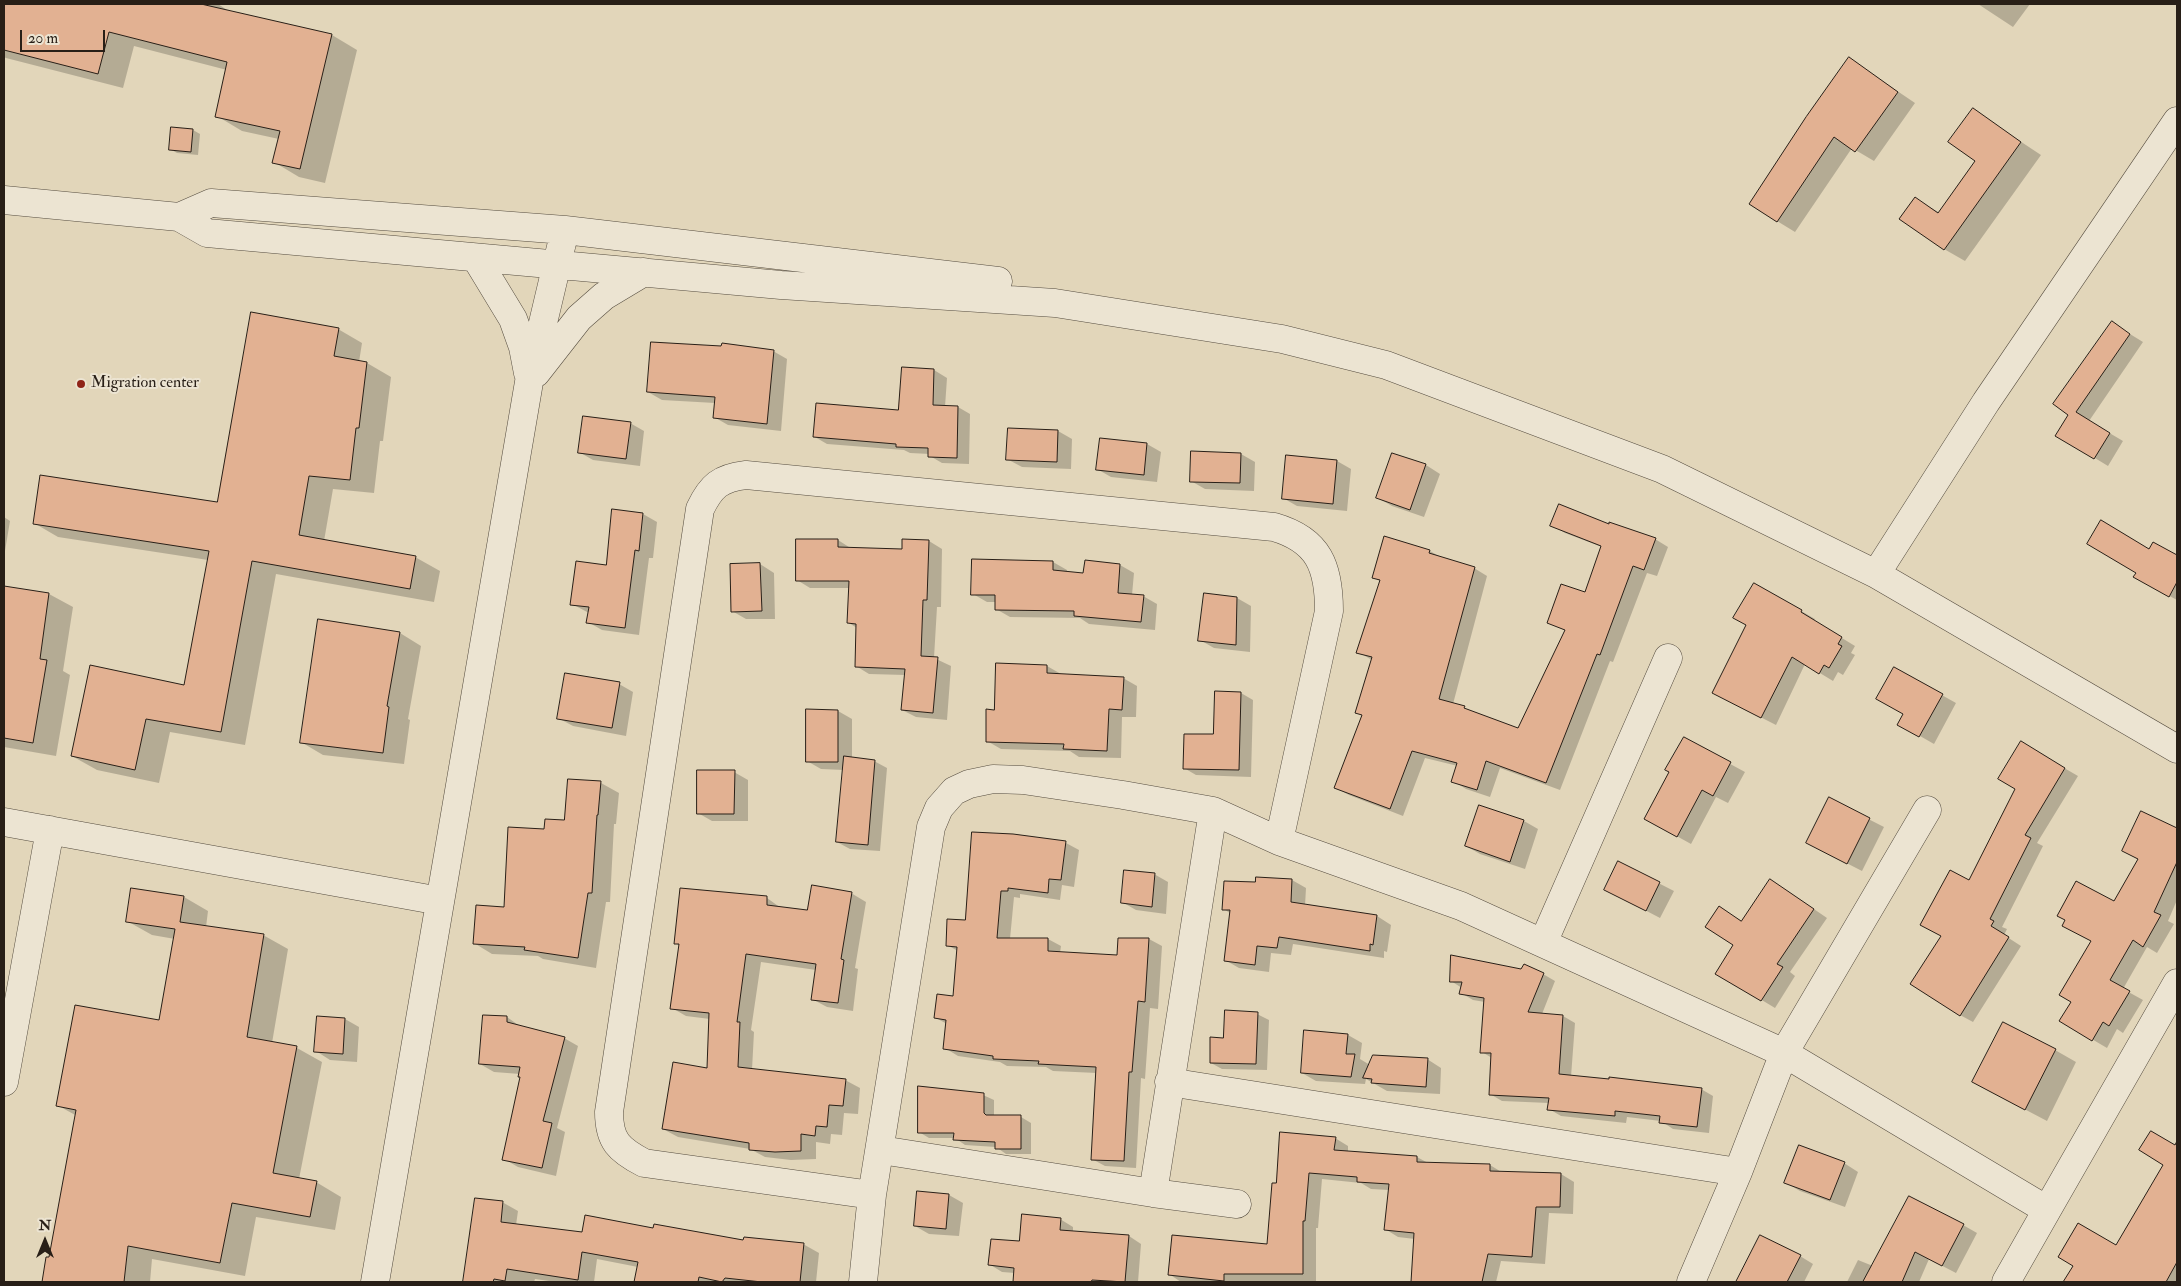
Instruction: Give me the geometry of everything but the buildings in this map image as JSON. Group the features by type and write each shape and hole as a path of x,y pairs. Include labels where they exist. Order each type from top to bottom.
{"street":[{"path":"1876,574 1986,402 2177,121"},
{"path":"4,200 180,217 208,233 781,285 1055,303 1282,339 1386,365 1662,469 1876,574 2177,749"},
{"path":"180,217 211,202 565,230 1005,282 1055,303"},
{"path":"375,1282 529,382 565,230"},
{"path":"476,258 513,318 523,347 529,382"},
{"path":"529,382 579,318 604,296 644,272"},
{"path":"872,1196 644,1163 627,1154 615,1143 609,1128 609,1112 700,509 707,494 720,482 746,475 1274,527 1292,532 1307,542 1322,561 1329,586 1329,611 1279,841"},
{"path":"1543,943 1668,658"},
{"path":"863,1282 872,1196 881,1150 931,827 939,808 954,791 969,784 993,780 1023,780 1213,811 1279,841 1338,864 1461,906 1784,1054 2047,1210"},
{"path":"1690,1282 1738,1172 1784,1054 1927,810"},
{"path":"1153,1193 1213,811"},
{"path":"4,822 440,901"},
{"path":"4,1082 50,830"},
{"path":"2006,1282 2177,983"},
{"path":"1169,1082 1738,1172"},
{"path":"881,1150 1153,1193 1237,1204"}],"place":[{"name":"Migration center","path":"81,384"}]}
